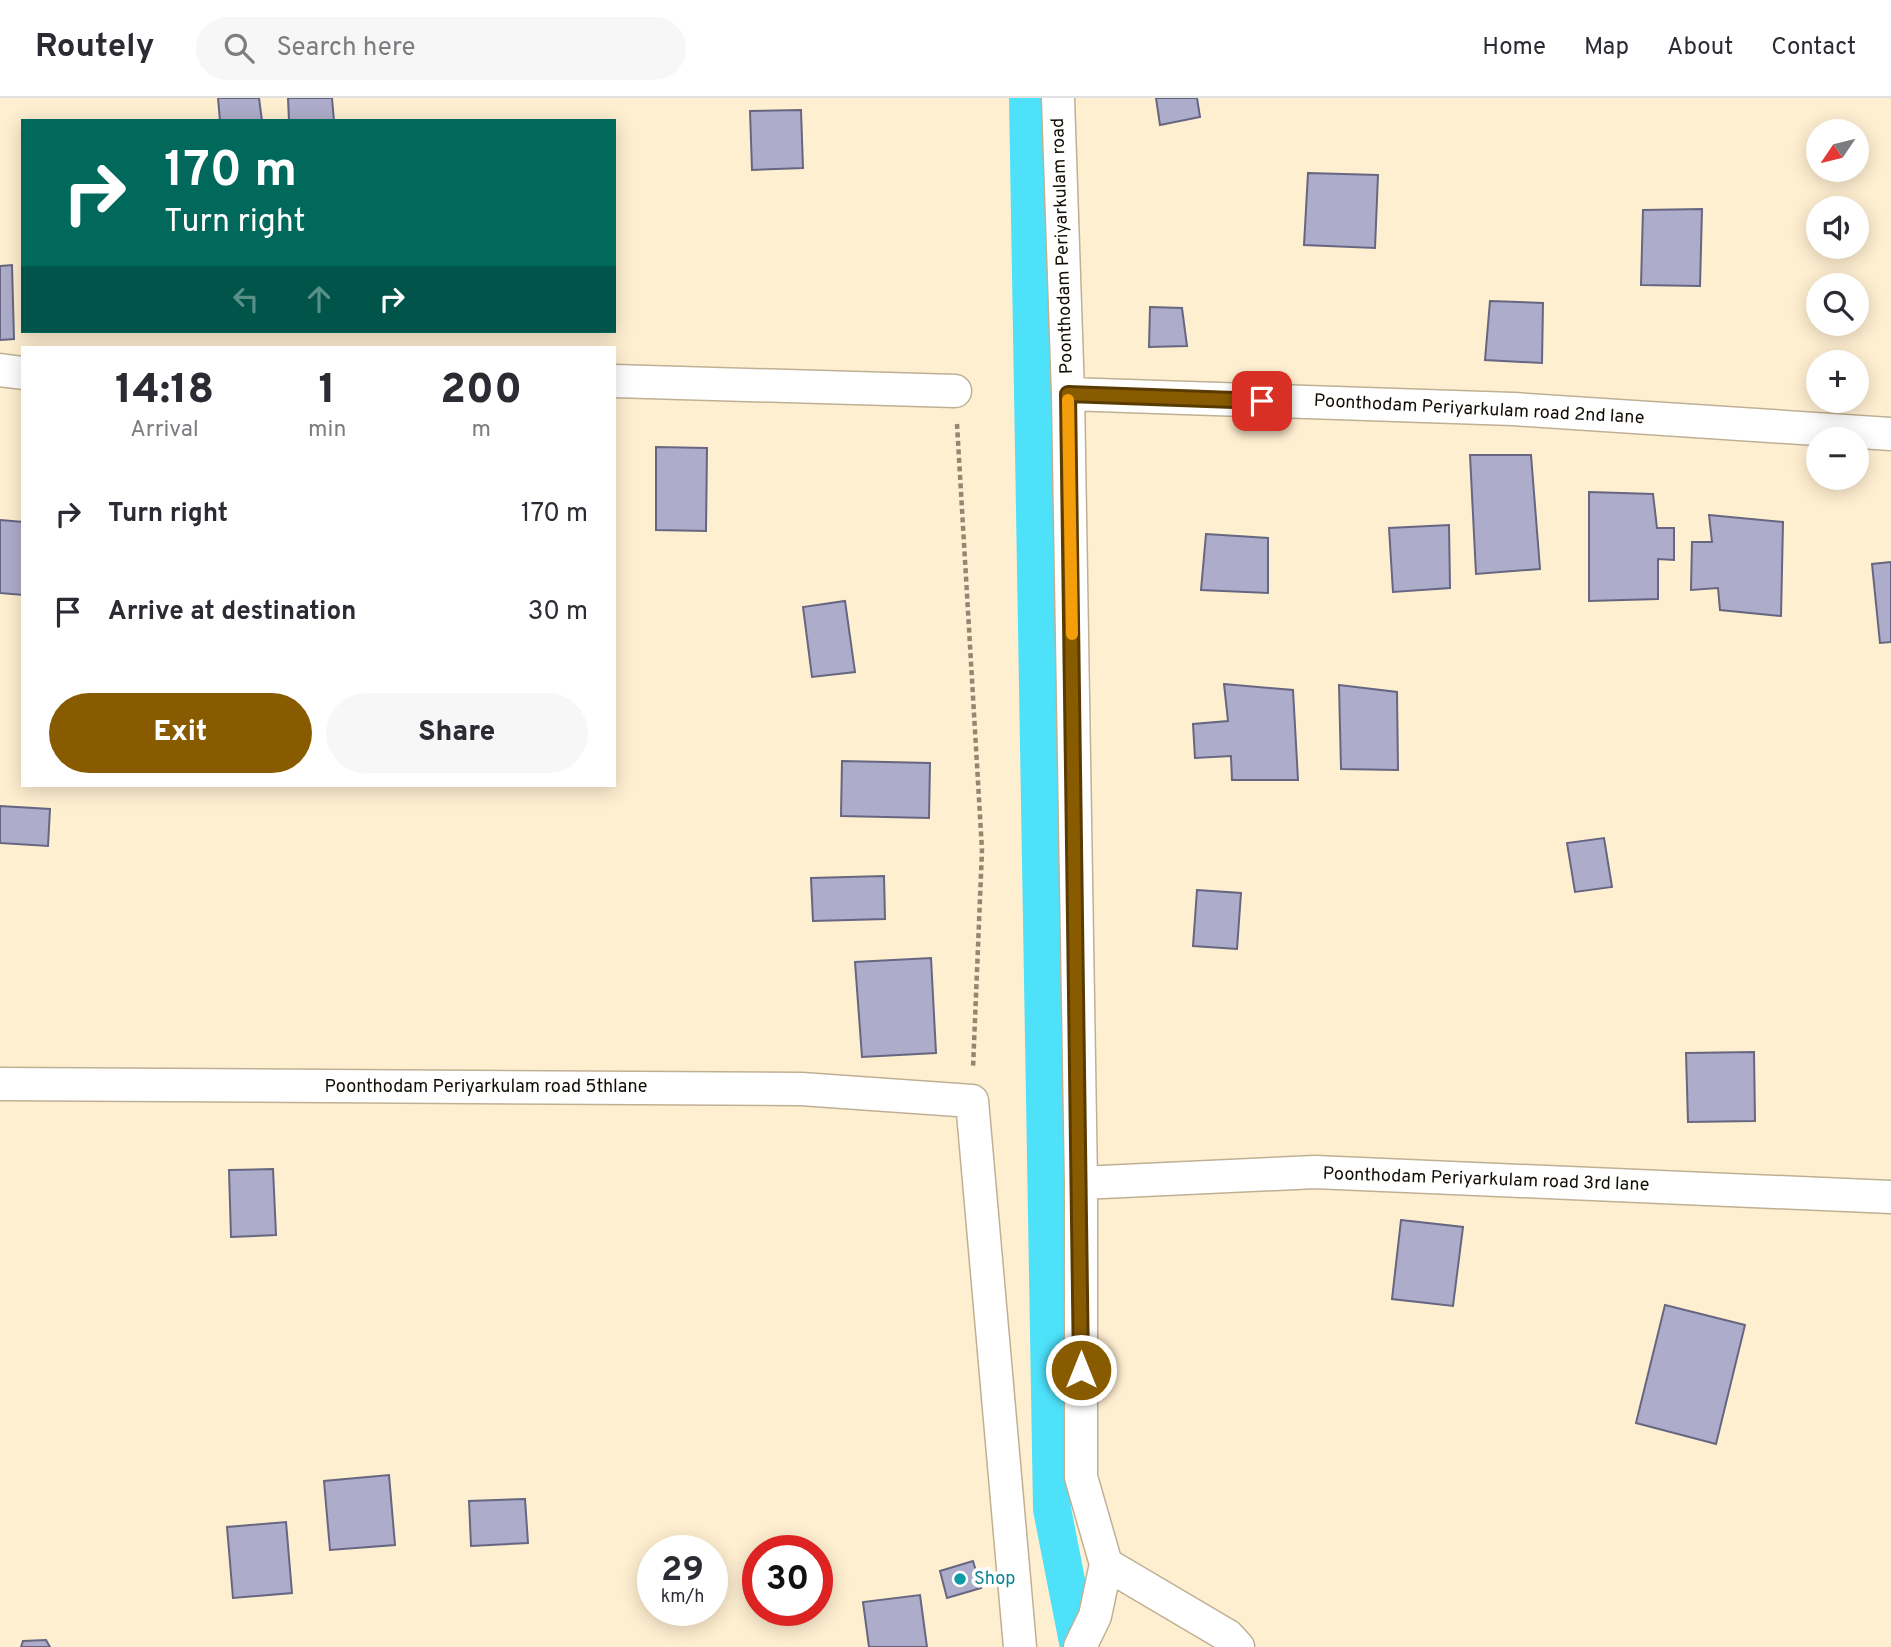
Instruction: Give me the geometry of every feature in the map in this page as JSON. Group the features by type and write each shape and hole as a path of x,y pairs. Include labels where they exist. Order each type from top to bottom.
{"street":[{"name":"Poonthodam Periyarkulam road","path":"1058,98 1068,394 1081,1183 1081,1477 1106,1564 1095,1616 1080,1647"},
{"path":"0,370 21,373"},
{"path":"616,381 955,391"},
{"name":"Poonthodam Periyarkulam road 2nd lane","path":"1068,394 1513,409 1891,434"},
{"name":"Poonthodam Periyarkulam road 5thlane","path":"0,1084 801,1089 972,1101"},
{"path":"972,1101 1020,1647"},
{"name":"Poonthodam Periyarkulam road 3rd lane","path":"1081,1183 1315,1172 1891,1197"},
{"path":"1106,1564 1228,1636 1238,1647"}],"path":[{"path":"955,391 982,850 972,1101"}],"building":[{"path":"218,98 259,98 262,119 220,119"},
{"path":"288,98 332,98 334,119 289,119"},
{"path":"1156,98 1197,98 1200,117 1160,125"},
{"path":"801,110 803,168 752,170 750,111"},
{"path":"1308,173 1378,175 1375,248 1304,245"},
{"path":"1702,209 1700,286 1641,285 1643,210"},
{"path":"12,265 14,339 0,340 0,266"},
{"path":"1490,301 1543,303 1542,363 1485,360"},
{"path":"1150,307 1182,308 1187,346 1149,347"},
{"path":"656,447 707,448 706,531 656,530"},
{"path":"1470,455 1531,455 1540,569 1476,574"},
{"path":"1589,492 1653,494 1657,528 1674,528 1674,560 1658,559 1658,599 1589,601"},
{"path":"1709,515 1783,522 1781,616 1720,610 1718,588 1691,590 1692,542 1712,542"},
{"path":"0,520 21,522 21,595 0,593"},
{"path":"1449,525 1450,588 1393,592 1389,528"},
{"path":"1206,534 1268,538 1268,593 1201,590"},
{"path":"1891,562 1891,642 1880,643 1872,564"},
{"path":"845,601 855,672 812,677 803,607"},
{"path":"1224,684 1293,690 1298,780 1232,780 1231,756 1195,758 1193,724 1228,721"},
{"path":"1339,685 1397,692 1398,770 1341,769"},
{"path":"842,761 930,763 929,818 841,816"},
{"path":"0,806 50,809 48,846 0,843"},
{"path":"1604,838 1612,887 1575,892 1567,843"},
{"path":"884,876 885,919 813,921 811,878"},
{"path":"1197,890 1241,893 1237,949 1193,946"},
{"path":"931,958 936,1053 862,1057 855,962"},
{"path":"1754,1052 1755,1121 1688,1122 1686,1053"},
{"path":"273,1169 276,1235 231,1237 229,1170"},
{"path":"1401,1220 1463,1227 1453,1306 1392,1299"},
{"path":"1665,1305 1745,1325 1716,1444 1636,1423"},
{"path":"389,1475 395,1545 330,1550 324,1481"},
{"path":"525,1499 528,1543 471,1546 469,1501"},
{"path":"286,1522 292,1593 233,1598 227,1527"},
{"name":"Shop","path":"973,1561 981,1588 947,1598 940,1571"},
{"path":"920,1595 927,1647 869,1647 863,1602"},
{"path":"46,1640 50,1647 21,1647 23,1641"}],"waterway":[{"path":"1028,98 1052,1509 1079,1647"}],"slow traffic":[{"path":"1068,400 1072,634"}],"place":[{"name":"Shop","path":"960,1579"}],"route":[{"path":"1081,1370 1068,394 1262,401"}]}
